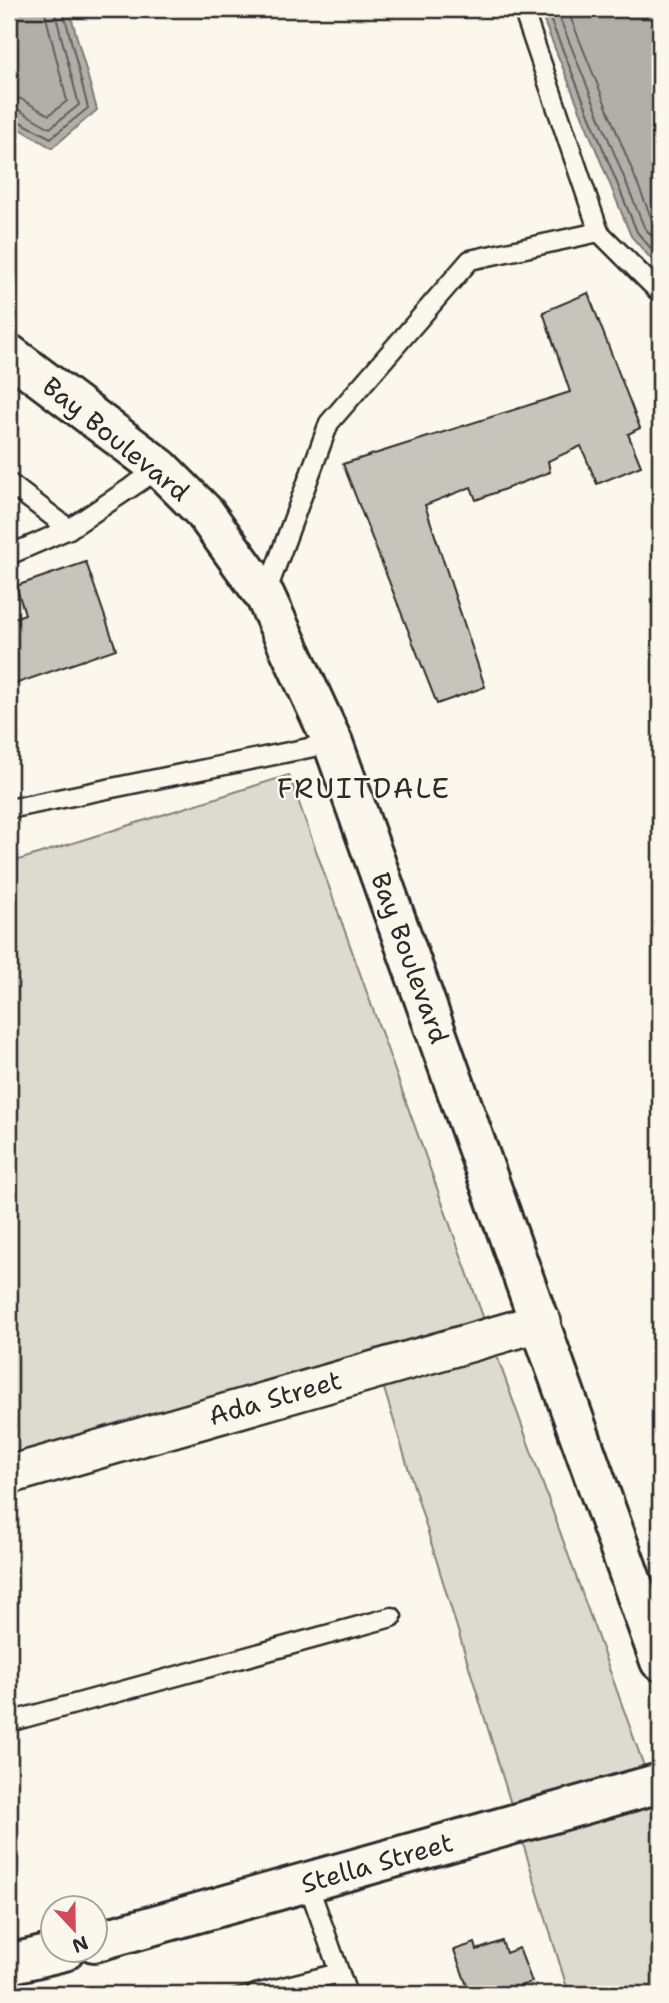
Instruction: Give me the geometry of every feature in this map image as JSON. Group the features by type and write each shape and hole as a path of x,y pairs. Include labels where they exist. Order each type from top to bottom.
{"street":[{"name":"Bay Boulevard","path":"9,354 160,468 205,513 265,596 332,743 542,1322 660,1661"},
{"name":"Ada Street","path":"9,1475 542,1322"},
{"name":"Stella Street","path":"108,1938 660,1783"},
{"path":"9,1964 38,1957"}],"lane":[{"path":"523,9 599,232 660,293"},
{"path":"265,596 329,423 470,260 599,232"},
{"path":"9,555 69,529 160,468"},
{"path":"9,483 69,529"},
{"path":"9,809 332,743"},
{"path":"9,1722 392,1617"},
{"path":"308,1884 347,1994"},
{"path":"256,1994 339,1973"}],"shaded area":[{"path":"289,775 660,1811 660,1994 569,1994 378,1369 14,1473 9,1455 9,863"}],"water":[{"path":"9,9 69,9 97,110 52,148 9,122"},
{"path":"539,9 660,9 660,269 631,236"}],"building":[{"path":"588,293 640,428 628,434 641,466 597,484 581,446 548,461 550,472 476,500 471,487 425,505 485,687 437,704 343,464 570,392 543,312"},
{"path":"86,562 116,649 12,685 9,676 9,620 25,614 16,586"},
{"path":"502,1941 506,1953 519,1948 532,1982 520,1986 523,1994 470,1994 454,1950 475,1943 477,1950"},
{"path":"262,1982 265,1994 217,1994"}],"district":[{"name":"FRUITDALE","path":"364,788"}]}
